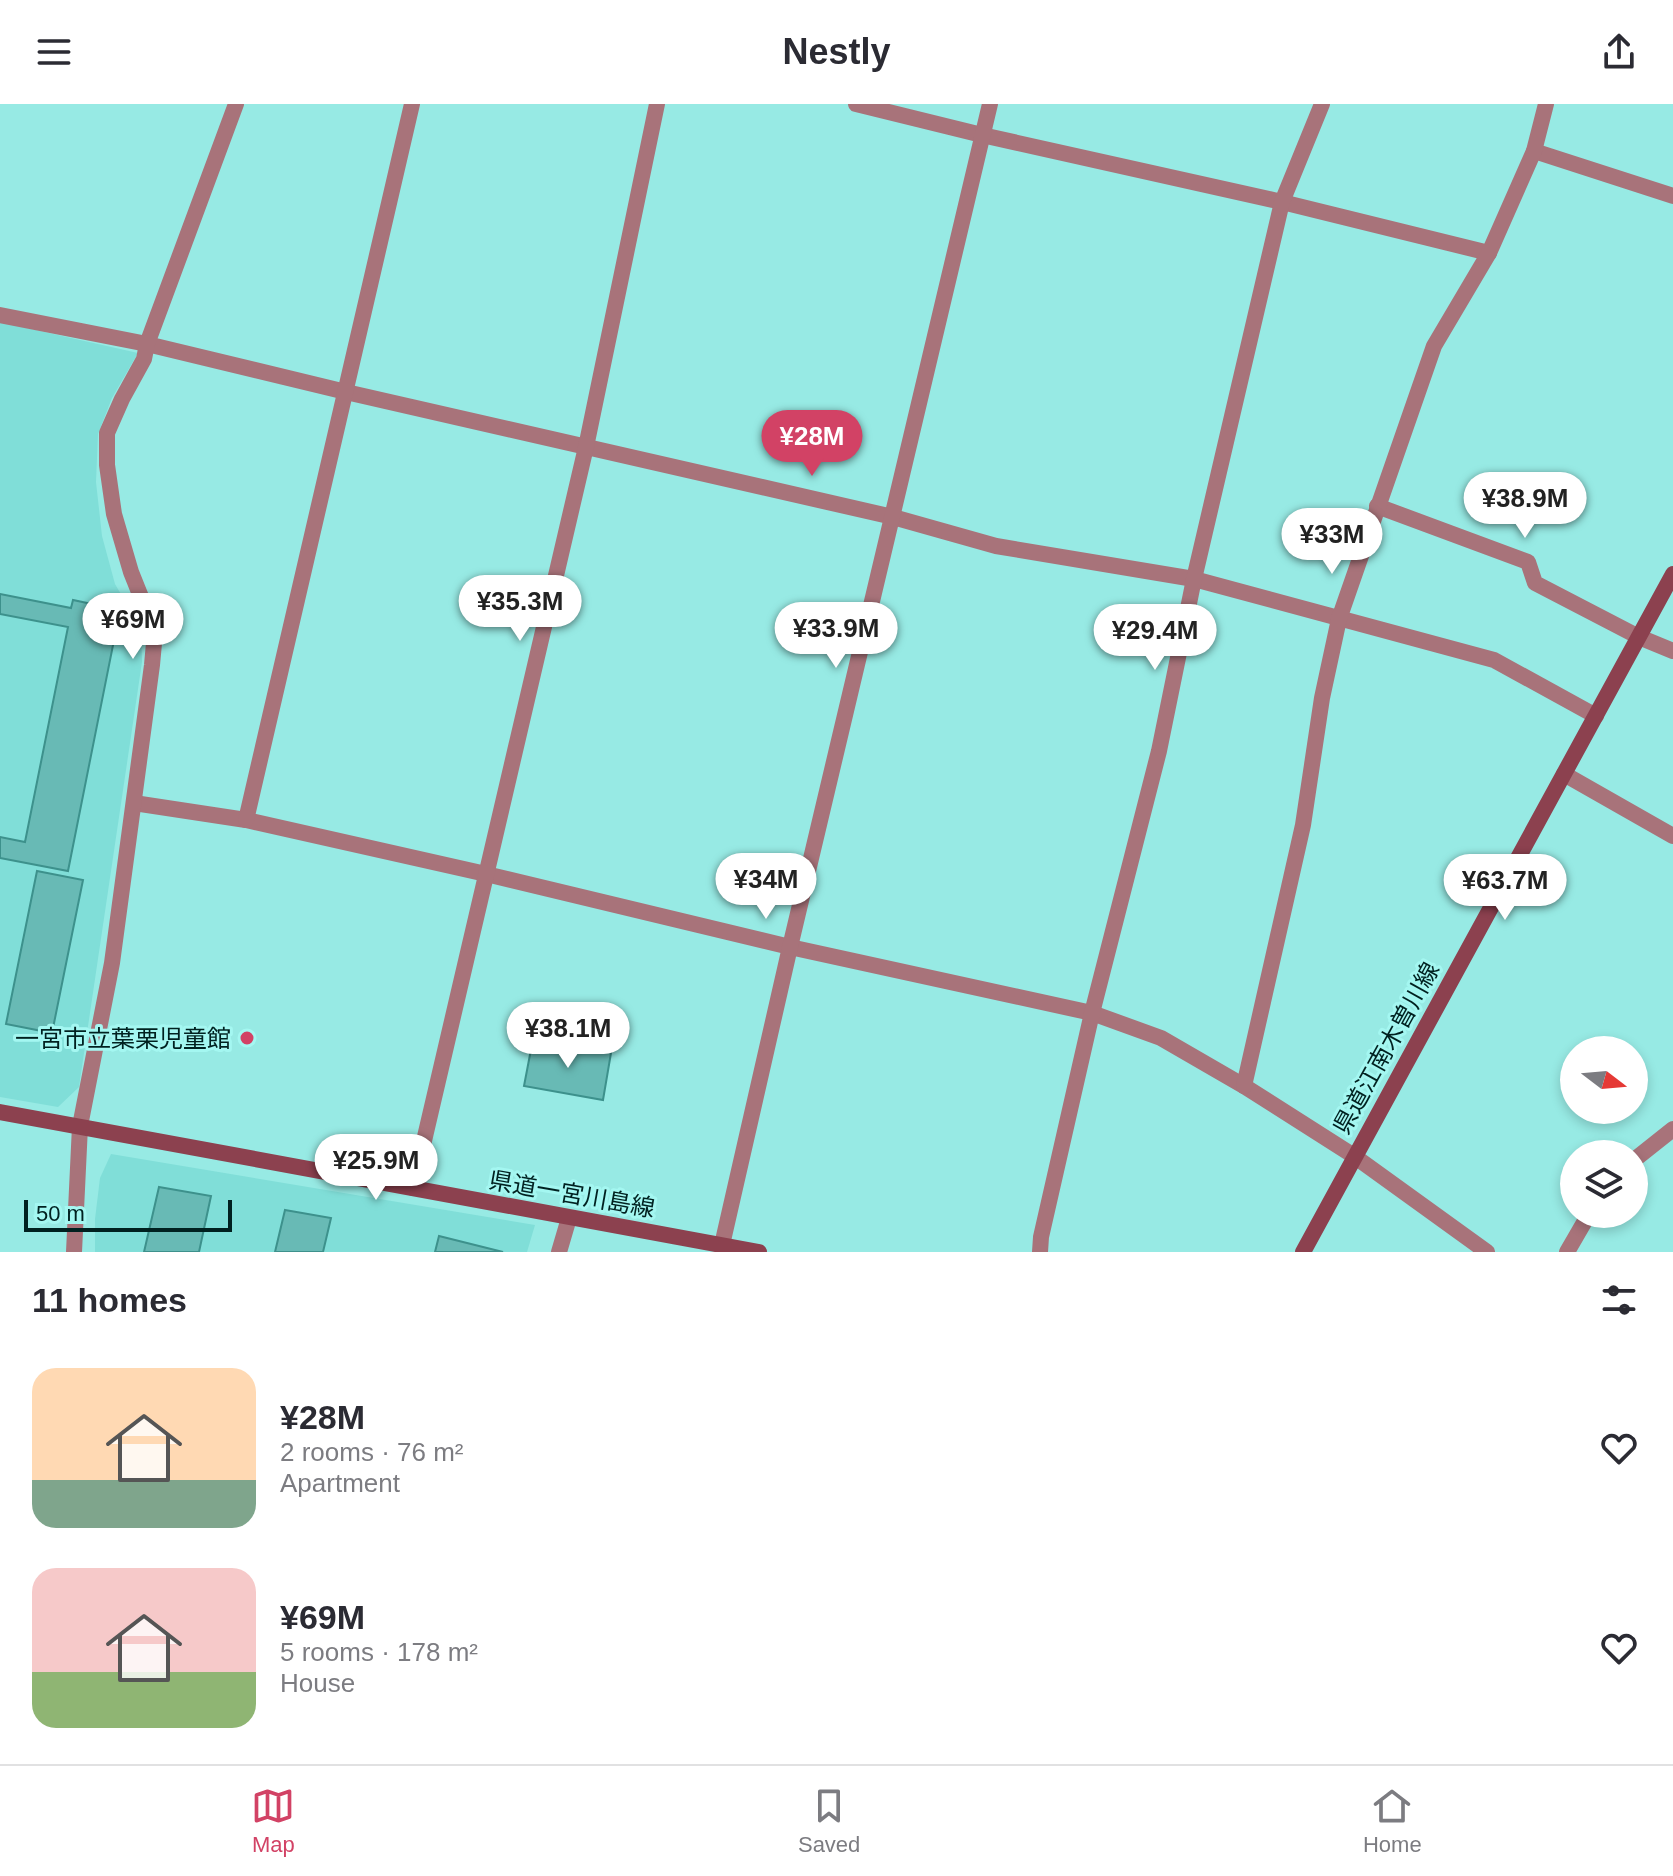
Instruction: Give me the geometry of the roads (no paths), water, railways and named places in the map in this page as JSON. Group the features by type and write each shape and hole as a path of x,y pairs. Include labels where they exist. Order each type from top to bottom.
{"main road":[{"name":"県道江南木曽川線","path":"1303,1252 1673,574"},
{"name":"県道一宮川島線","path":"0,1112 759,1252"}],"street":[{"path":"74,1252 80,1126 112,963 155,632 131,572 114,514 107,465 107,433 144,359 236,104"},
{"path":"246,820 412,104"},
{"path":"413,1188 586,447 657,104"},
{"path":"856,104 1489,253"},
{"path":"722,1245 990,104"},
{"path":"1040,1252 1092,1013 1159,751 1194,579 1282,202 1322,104"},
{"path":"1244,1086 1303,825 1322,698 1339,619 1434,346 1489,253 1534,151 1546,104"},
{"path":"1534,151 1673,196"},
{"path":"0,315 147,344 893,517 996,546 1194,579 1494,660 1596,716"},
{"path":"1377,506 1528,562 1535,583 1639,637 1673,651"},
{"path":"1564,774 1673,836"},
{"path":"134,803 246,820 790,947 1092,1013 1161,1038 1244,1086 1354,1156 1487,1252"},
{"path":"1648,1149 1673,1129"},
{"path":"559,1252 569,1218"},
{"path":"1567,1252 1581,1228"}],"place":[{"name":"一宮市立葉栗児童館","path":"247,1038"}]}
